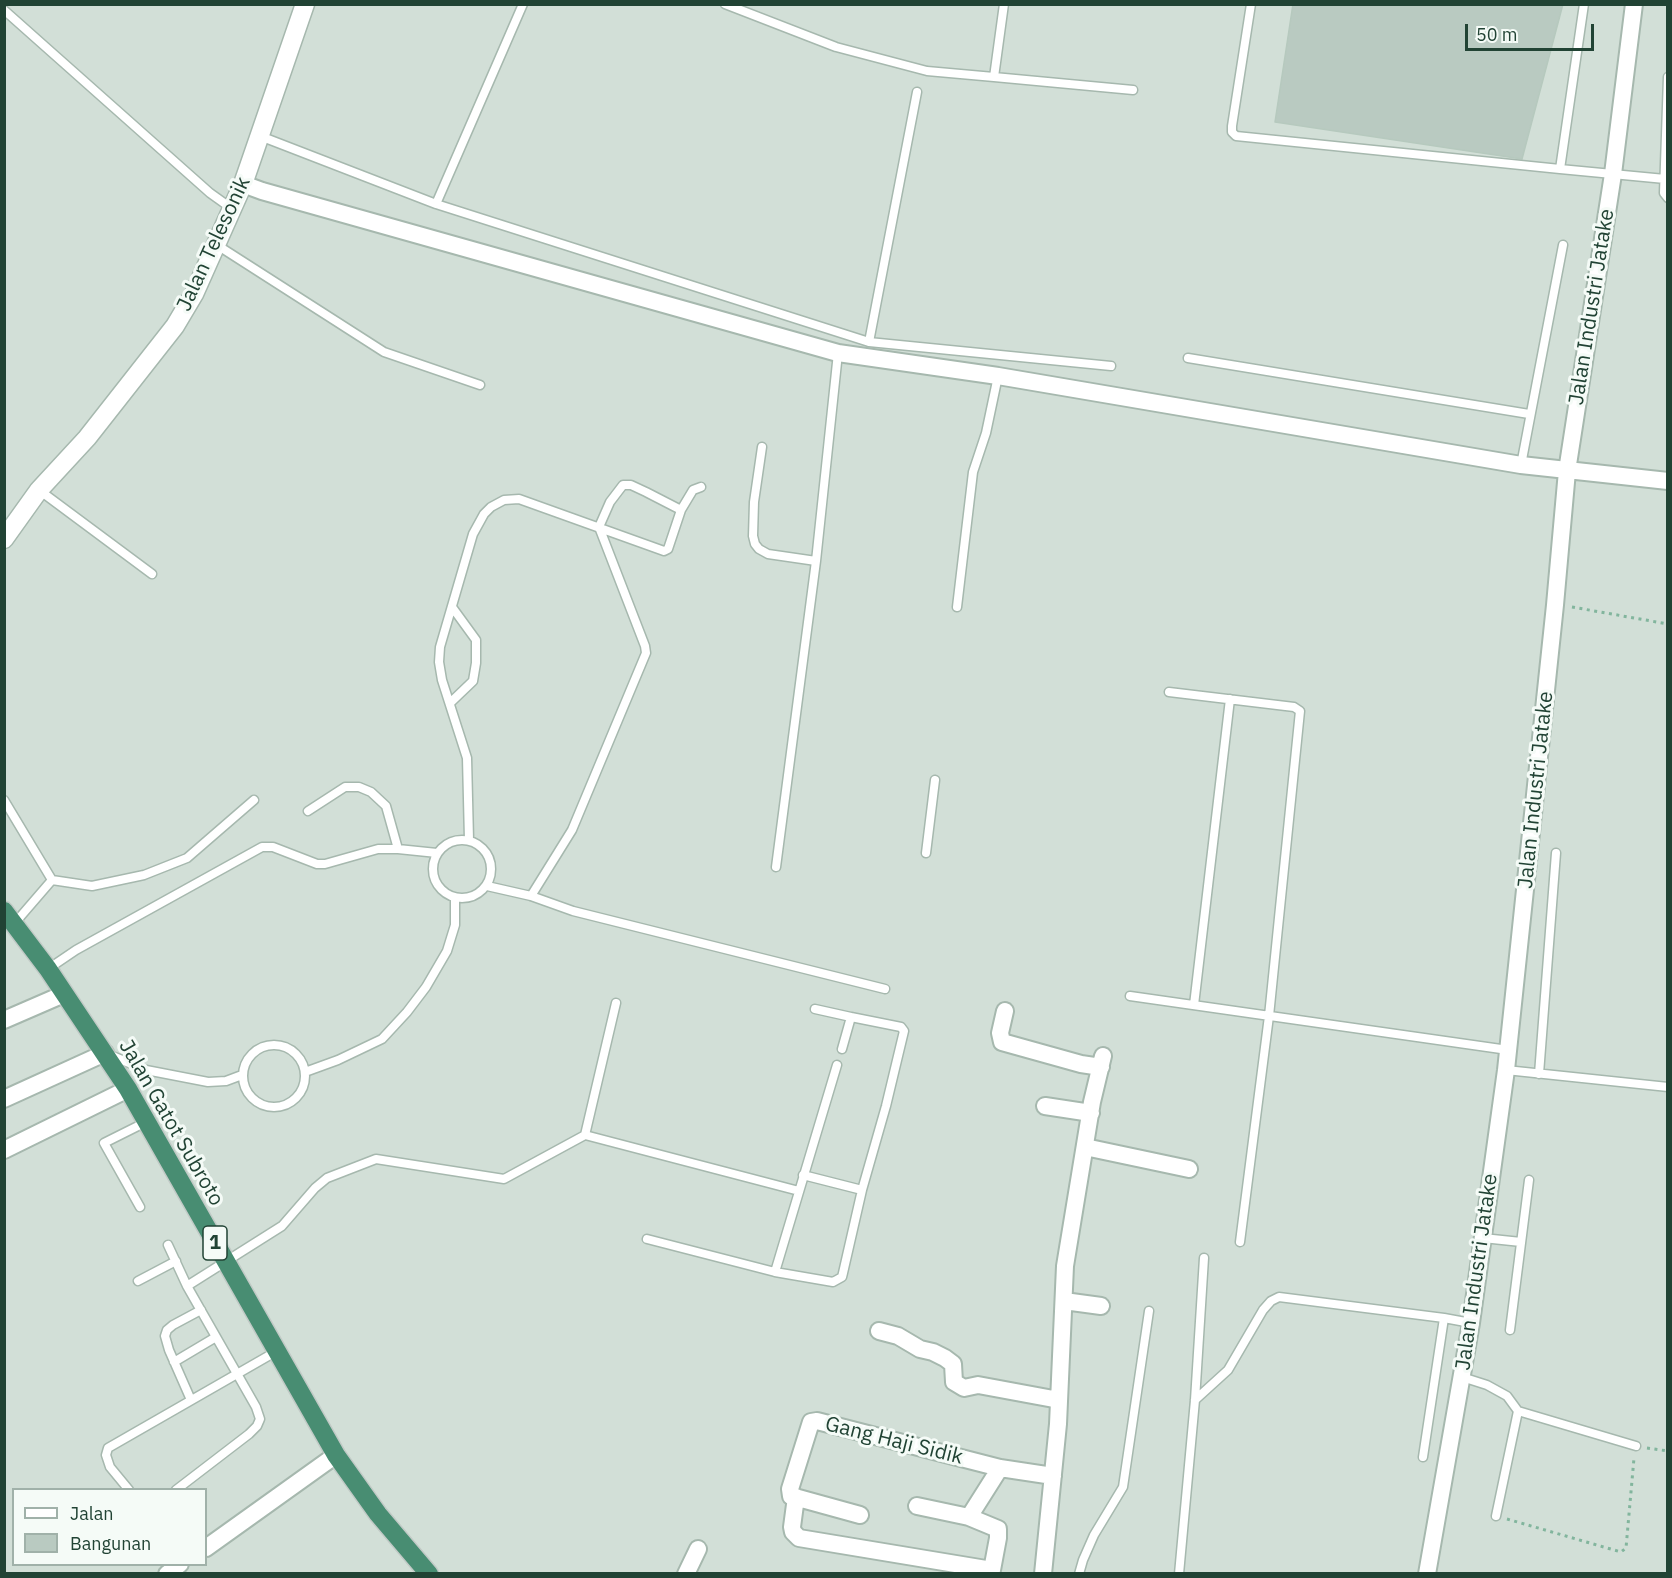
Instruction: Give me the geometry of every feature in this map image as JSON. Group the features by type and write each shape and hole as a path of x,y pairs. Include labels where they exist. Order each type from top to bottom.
{"highway":[{"name":"Jalan Gatot Subroto","path":"9,917 48,969 128,1089 336,1455 378,1514 429,1574"}],"street":[{"name":"Jalan Telesonik","path":"4,539 39,490 87,438 175,326 194,294 243,184 305,4"},
{"name":"Jalan Industri Jatake","path":"1427,1574 1471,1323 1506,1070 1567,471 1613,174 1634,4"},
{"path":"243,184 838,353 998,376 1521,465 1668,481"},
{"path":"4,1020 64,994"},
{"path":"1005,1011 1000,1033 1002,1042 1081,1064 1102,1061 1065,1266 1059,1400 1043,1574"},
{"path":"4,1099 105,1053"},
{"path":"4,1150 128,1089"},
{"path":"1045,1106 1091,1113"},
{"path":"1085,1147 1189,1169"},
{"path":"1064,1301 1101,1306"},
{"path":"879,1331 898,1336 920,1349 945,1358 952,1364 954,1382 964,1388 978,1385 1059,1400"},
{"name":"Gang Haji Sidik","path":"796,1497 791,1496 790,1489 809,1425 814,1421 1000,1468 1053,1476"},
{"path":"207,1547 336,1455"},
{"path":"969,1517 1000,1468"},
{"path":"860,1515 796,1497 793,1532 799,1538 992,1570 998,1529 969,1517 917,1506"},
{"path":"686,1574 698,1549"}],"lane":[{"path":"436,204 523,4"},
{"path":"725,4 836,47 927,71 1133,90"},
{"path":"994,77 1004,4"},
{"path":"1251,4 1232,126 1232,132 1236,135 1665,179"},
{"path":"1560,169 1584,4"},
{"path":"4,9 210,193 231,208"},
{"path":"1668,77 1664,193 1668,198"},
{"path":"869,342 917,92"},
{"path":"260,136 436,204 869,342 1111,366"},
{"path":"217,245 384,352 480,385"},
{"path":"1521,465 1563,245"},
{"path":"776,867 816,561 838,353"},
{"path":"1188,358 1529,414"},
{"path":"957,607 973,472 986,433 998,376"},
{"path":"762,447 754,502 753,536 755,544 768,554 816,561"},
{"path":"531,896 572,830 646,653 599,527 610,502 623,485 631,485 681,510"},
{"path":"469,840 467,758 439,662 440,646 473,534 484,514 504,500 519,499 666,550 681,510 693,490 701,487"},
{"path":"39,490 152,574"},
{"path":"450,703 472,681 476,663 476,640 452,607"},
{"path":"1169,692 1293,707 1300,711 1269,1016 1240,1242"},
{"path":"1194,1005 1230,699"},
{"path":"926,853 935,780"},
{"path":"309,811 345,787 359,787 371,792 386,806 398,849"},
{"path":"4,800 52,880"},
{"path":"9,917 52,880 92,886 144,875 187,858 254,800"},
{"path":"457,839 469,840 485,850 492,868 487,886 478,894 467,899 445,894 437,885 433,875 433,863 437,853 446,844 457,839"},
{"path":"48,969 76,950 262,847 273,847 317,864 325,864 378,849 437,853"},
{"path":"1539,1074 1556,853"},
{"path":"487,886 885,989"},
{"path":"305,1072 338,1060 382,1039 407,1012 426,987 447,951 455,925 455,898"},
{"path":"1131,996 1508,1050"},
{"path":"585,1135 616,1003"},
{"path":"647,1239 775,1272 833,1282 842,1277 862,1190 904,1031 901,1028 815,1009"},
{"path":"842,1049 851,1017"},
{"path":"272,1044 288,1047 300,1057 305,1072 303,1089 291,1102 275,1108 258,1104 246,1092 242,1075 246,1060 257,1048 272,1044"},
{"path":"105,1053 146,1070 208,1083 226,1081 242,1075"},
{"path":"775,1272 837,1065"},
{"path":"1506,1070 1668,1087"},
{"path":"140,1208 104,1143 147,1122"},
{"path":"187,1286 282,1226 327,1178 372,1160 382,1159 504,1179 585,1135 799,1191"},
{"path":"803,1174 862,1190"},
{"path":"1510,1330 1529,1180"},
{"path":"1483,1238 1521,1242"},
{"path":"168,1245 187,1286 238,1374 260,1419 256,1426 178,1488"},
{"path":"1179,1574 1195,1400 1204,1257"},
{"path":"138,1281 176,1261"},
{"path":"1195,1400 1228,1370 1263,1310 1274,1299 1471,1323"},
{"path":"190,1400 165,1336 167,1330 201,1310"},
{"path":"1079,1574 1094,1535 1123,1488 1149,1311"},
{"path":"1423,1457 1444,1318"},
{"path":"174,1362 216,1337"},
{"path":"127,1488 110,1467 106,1455 108,1448 277,1351"},
{"path":"1462,1377 1487,1385 1507,1396 1518,1411 1635,1446"},
{"path":"1496,1516 1518,1411"}],"path":[{"path":"1555,605 1668,624"},
{"path":"1496,1516 1621,1552 1626,1548 1635,1446 1668,1451"}],"shaded area":[{"path":"5,5 1667,5 1667,1573 5,1574"}],"building":[{"path":"1293,4 1563,4 1522,159 1275,122"}]}
